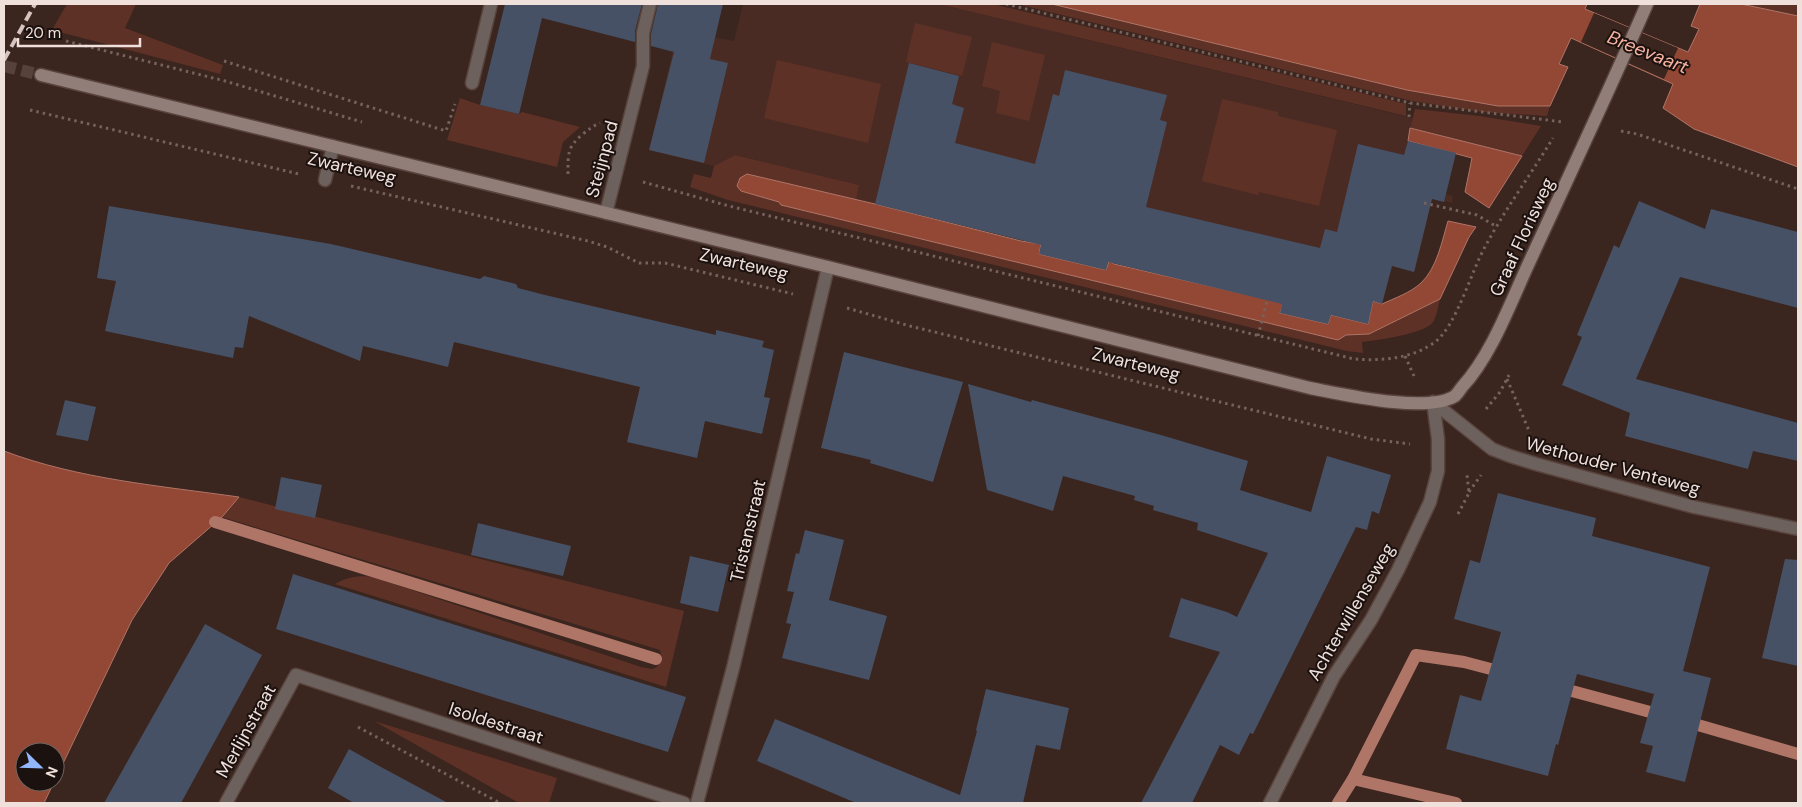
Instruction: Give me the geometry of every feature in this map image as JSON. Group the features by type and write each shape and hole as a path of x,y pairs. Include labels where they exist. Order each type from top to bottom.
{"main road":[{"name":"Graaf Florisweg","path":"1434,402 1455,396 1474,374 1497,331 1647,4"},
{"name":"Zwarteweg","path":"42,75 828,267 1310,388 1373,400 1434,402"}],"street":[{"path":"472,83 491,4"},
{"name":"Steijnpad","path":"606,213 643,66 643,33 650,4"},
{"path":"325,180 333,146"},
{"name":"Tristanstraat","path":"698,803 736,659 828,267"},
{"name":"Achterwillenseweg","path":"1270,803 1334,676 1371,620 1398,570 1430,502 1438,471 1438,440 1434,402"},
{"name":"Wethouder Venteweg","path":"1434,402 1492,449 1543,466 1694,507 1798,529"},
{"name":"Merlijnstraat","path":"226,803 296,676"},
{"name":"Isoldestraat","path":"296,676 684,803"}],"path":[{"path":"1006,4 1410,104 1563,122"},
{"path":"66,41 225,81 364,123"},
{"path":"224,61 446,131 457,96 472,83"},
{"path":"1409,117 1410,104"},
{"name":"Zwarteweg","path":"30,110 554,232 607,247 639,263 665,263 820,300 910,326 1371,439 1414,444 1438,440"},
{"name":"Steijnpad","path":"559,174 568,176 568,153 572,143 594,126 632,114"},
{"name":"Graaf Florisweg","path":"1258,336 1354,359 1383,359 1405,356 1422,350 1444,333 1485,246 1567,114"},
{"path":"1620,130 1637,134 1798,189"},
{"path":"613,180 653,184 729,206 1258,336 1267,301"},
{"name":"Steijnpad","path":"554,232 562,202"},
{"path":"1424,203 1477,216 1497,227"},
{"path":"1507,379 1543,466"},
{"path":"355,726 500,803"}],"shaded area":[{"path":"67,4 136,4 125,28 223,65 220,74 52,30"},
{"path":"743,4 939,4 1412,118 1408,141 1456,153 1446,194 1453,196 1452,203 1426,197 1421,215 1428,217 1415,271 1392,266 1382,304 1328,324 1280,313 1277,303 1109,261 1106,270 1039,254 1041,245 856,200 859,185 735,155 714,166 649,150 678,30 734,41"},
{"path":"939,4 993,4 1406,104 1406,116"},
{"path":"1017,4 1052,4 1498,106 1550,106 1547,116 1482,112 1412,101"},
{"path":"1741,4 1798,4 1798,16"},
{"path":"915,23 972,37 962,76 906,62"},
{"path":"992,42 1045,55 1029,121 996,113 1000,91 982,86"},
{"path":"777,60 881,84 868,143 764,118"},
{"path":"460,98 480,105 519,114 522,112 580,127 563,142 557,167 447,140"},
{"path":"1222,99 1278,112 1278,116 1337,130 1319,206 1259,192 1258,195 1202,181"},
{"path":"1415,109 1479,116 1541,126 1522,156 1410,128"},
{"path":"735,155 859,185 856,200 747,174 741,191 779,202 1346,335 1369,334 1440,299 1433,322 1421,330 1400,336 1362,342 1363,353 1347,351 728,200 690,187 694,174 711,178 714,166"},
{"path":"239,497 684,611 666,687 335,584 353,577 373,577 641,667 652,669 657,667 661,656 660,650 222,517"},
{"path":"374,721 557,778 549,803 519,803"}],"water":[{"name":"Breevaart","path":"1052,4 1587,4 1585,9 1688,52 1699,29 1691,26 1700,4 1741,4 1798,16 1798,167 1694,129 1663,108 1673,84 1571,38 1559,64 1568,67 1550,106 1498,106 1407,90"},
{"path":"1410,128 1522,156 1489,208 1465,192 1472,158 1408,141"},
{"path":"747,174 1021,241 1041,244 1039,254 1106,270 1109,261 1114,264 1283,303 1280,313 1328,324 1331,315 1368,324 1373,301 1382,304 1417,287 1427,277 1438,254 1448,221 1476,227 1469,237 1440,299 1369,334 1346,335 1338,340 781,205 779,202 741,191 737,186 740,178"},
{"path":"4,451 32,461 90,475 239,497 222,517 169,563 132,620 65,759 65,742 15,742 15,792 49,792 44,803 4,803"}],"pier":[{"path":"1594,13 1678,48 1664,79 1581,42"}],"building":[{"path":"505,4 642,4 635,31 635,42 542,18 519,114 480,105"},
{"path":"658,4 723,4 710,59 728,63 704,163 649,150 674,52 651,46 651,34"},
{"path":"909,63 959,76 952,104 964,108 955,143 1035,164 1053,94 1059,96 1065,70 1167,95 1160,120 1167,122 1146,207 1320,248 1325,229 1337,232 1358,144 1404,155 1408,141 1456,153 1444,202 1432,199 1414,272 1392,266 1382,304 1373,301 1368,324 1331,315 1328,324 1280,313 1282,304 1108,262 1106,270 1039,254 1041,245 875,204"},
{"path":"1639,201 1705,229 1711,209 1798,232 1798,308 1680,277 1636,379 1798,423 1798,461 1753,451 1748,469 1625,436 1630,413 1562,385 1582,337 1577,335 1614,245 1619,248"},
{"path":"109,206 331,244 480,279 484,276 516,284 518,288 545,295 716,335 716,330 764,341 762,347 774,350 764,397 770,398 762,434 705,421 697,458 627,442 640,387 454,342 448,367 363,346 360,361 249,316 243,348 235,347 233,358 105,331 116,281 97,278"},
{"path":"844,352 963,382 933,482 870,463 871,460 821,448"},
{"path":"968,384 1161,435 1248,461 1240,490 1311,512 1327,456 1391,475 1379,514 1372,511 1367,530 1356,527 1253,734 1250,733 1239,755 1220,745 1192,803 1141,803 1220,652 1169,637 1181,598 1227,612 1237,617 1268,553 1197,530 1198,523 1153,510 1154,506 1134,500 1135,496 1063,476 1053,511 987,490"},
{"path":"65,400 96,407 88,441 56,435"},
{"path":"281,477 322,485 315,518 275,509"},
{"path":"1498,493 1596,518 1592,536 1710,567 1683,671 1711,678 1685,782 1646,772 1653,746 1640,743 1654,694 1577,674 1548,776 1446,749 1460,695 1481,701 1501,632 1454,619 1470,560 1480,563"},
{"path":"478,523 571,546 563,576 471,555"},
{"path":"805,530 844,540 829,600 887,616 869,680 782,658 791,624 786,623 794,592 787,591 796,553 799,554"},
{"path":"690,556 729,565 718,612 680,603"},
{"path":"1785,559 1798,560 1798,666 1762,658"},
{"path":"293,574 686,697 668,752 276,629"},
{"path":"205,624 262,655 181,803 104,803"},
{"path":"986,689 1069,708 1060,750 1036,745 1023,803 856,803 757,761 775,719 960,795"},
{"path":"349,749 448,803 354,803 328,788"}],"waterway":[{"path":"215,522 656,659"},
{"path":"1338,803 1353,779 1416,655 1464,662 1506,673"},
{"path":"1557,687 1665,716"},
{"path":"1684,721 1798,754"},
{"path":"1353,779 1456,803"}],"tunnel":[{"path":"4,66 41,75"}],"railway":[{"path":"4,60 35,4"}]}
